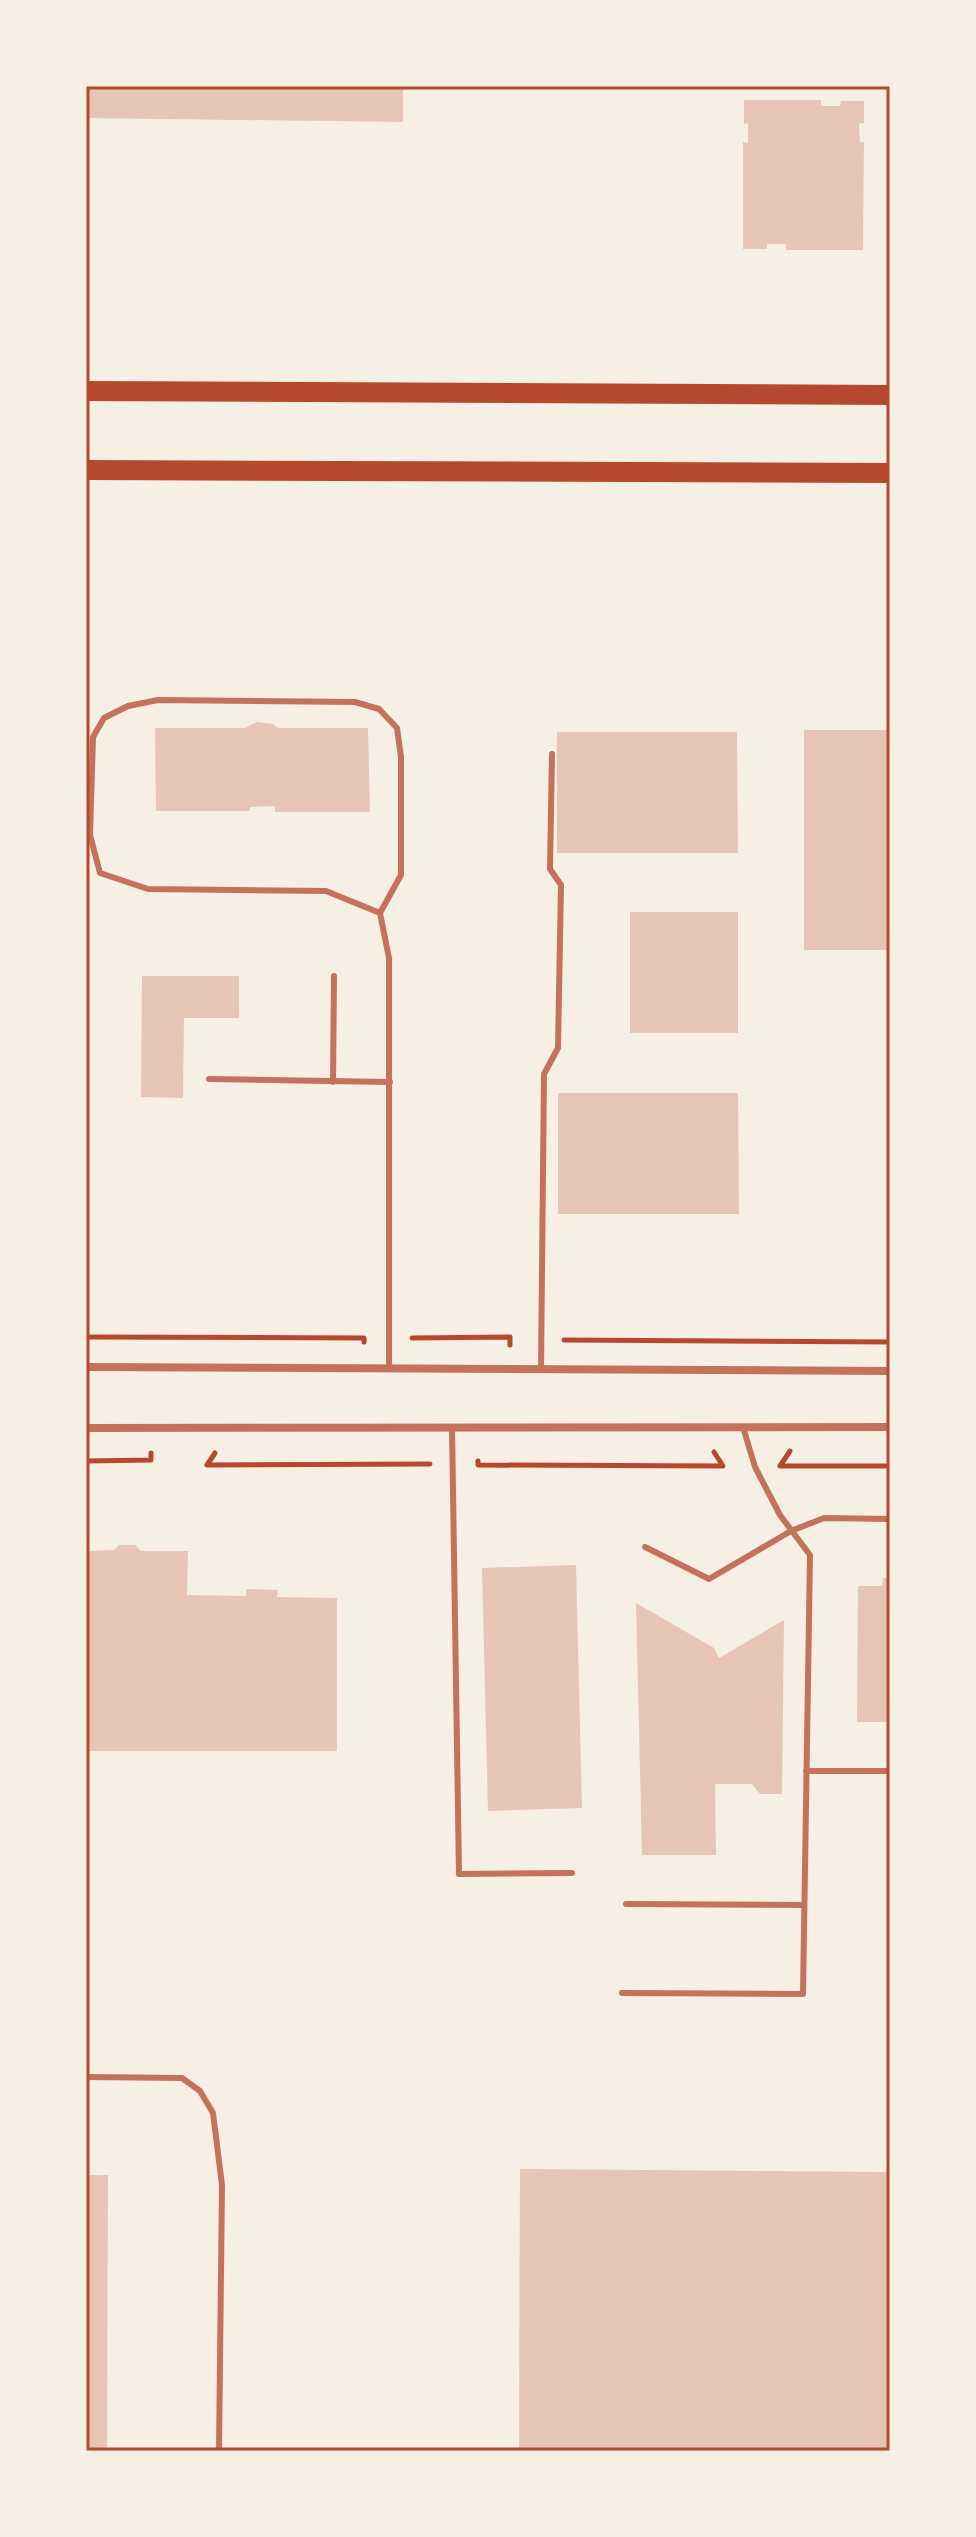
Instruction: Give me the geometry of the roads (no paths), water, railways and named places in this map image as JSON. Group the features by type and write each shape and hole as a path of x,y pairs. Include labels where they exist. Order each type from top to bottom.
{"main road":[{"path":"86,391 890,395"},
{"path":"86,470 890,473"}],"street":[{"path":"86,1367 890,1371"},
{"path":"86,1428 890,1427"}],"lane":[{"path":"380,913 326,891 148,889 100,873 90,835 93,737 104,718 128,706 158,700 355,702 379,709 397,728 401,757 401,875 380,913 389,958 389,1368"},
{"path":"541,1369 544,1074 558,1048 559,1034 561,885 550,869 552,754"},
{"path":"333,1082 334,976"},
{"path":"209,1079 390,1082"},
{"path":"452,1427 459,1874 572,1873"},
{"path":"622,1993 803,1994 810,1555 780,1515 755,1467 743,1427"},
{"path":"645,1547 709,1579 791,1531 824,1518 890,1519"},
{"path":"806,1771 890,1771"},
{"path":"626,1904 804,1905"},
{"path":"86,2077 182,2078 200,2091 213,2113 222,2185 219,2451"}]}
